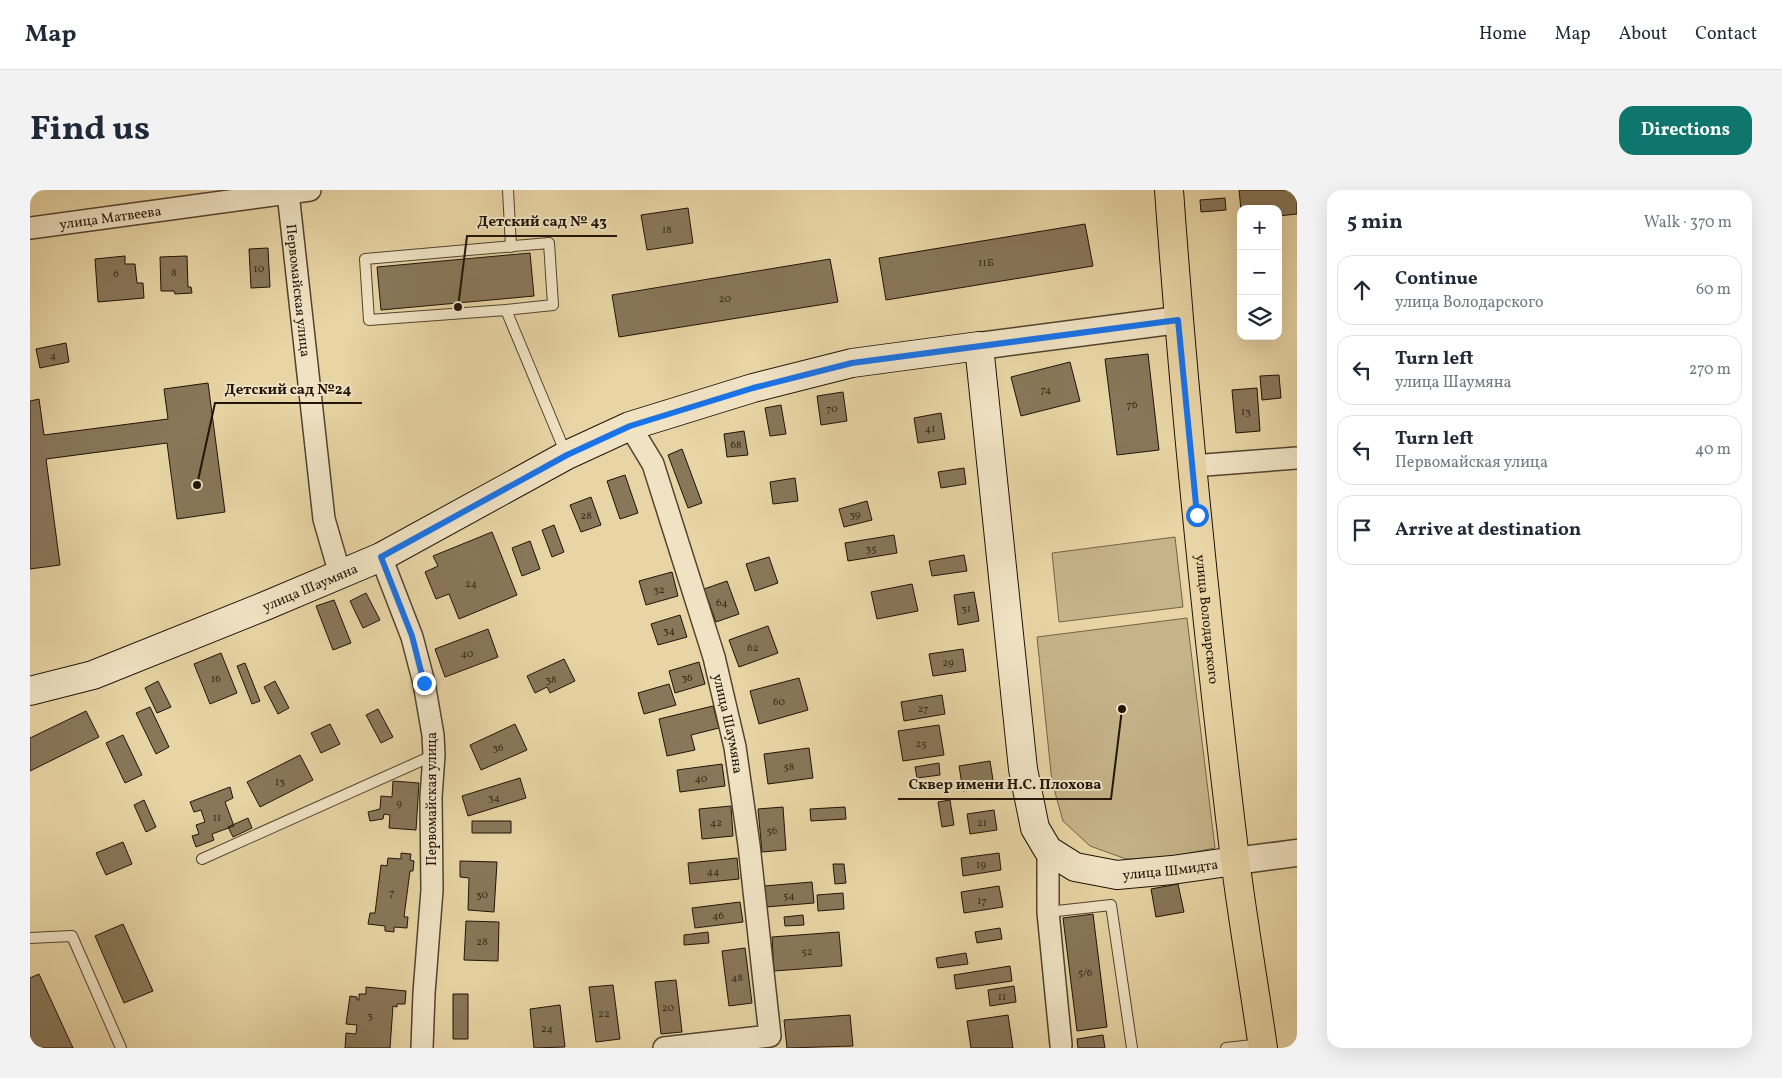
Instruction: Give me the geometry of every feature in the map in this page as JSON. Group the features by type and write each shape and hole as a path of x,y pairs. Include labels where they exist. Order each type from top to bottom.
{"main road":[{"name":"улица Володарского","path":"1169,190 1178,320 1192,466 1235,861 1262,1046"},
{"name":"улица Шаумяна","path":"30,691 93,675 381,557 567,455 630,426 753,388 852,363 980,346"},
{"path":"980,346 1024,770 1035,828 1048,850"},
{"name":"улица Шмидта","path":"1048,850 1075,867 1118,875 1235,861"}],"street":[{"name":"улица Матвеева","path":"30,228 310,190"},
{"name":"Первомайская улица","path":"288,193 324,519 337,564"},
{"name":"улица Шаумяна","path":"980,346 1178,320"},
{"name":"улица Шаумяна","path":"630,426 653,464 719,675 735,746 748,835 770,1036 664,1048"},
{"path":"1192,466 1297,458"},
{"name":"Первомайская улица","path":"381,557 412,636 424,683 433,735 434,755 431,797 432,890 422,1048"},
{"path":"1048,850 1048,912 1061,1045"},
{"name":"улица Шмидта","path":"1235,861 1297,853"}],"lane":[{"path":"508,190 511,247"},
{"path":"549,244 553,304 506,310 369,320 365,259 549,244"},
{"path":"506,310 567,455"},
{"path":"202,859 434,755"},
{"path":"1048,912 1111,905 1132,1048"},
{"path":"30,938 72,936 122,1048"},
{"path":"1226,1048 1262,1046"}],"shaded area":[{"path":"1175,537 1183,607 1059,622 1052,553"},
{"path":"1187,618 1215,848 1169,857 1126,859 1090,846 1063,821 1052,782 1037,637"}],"building":[{"path":"1239,190 1297,190 1297,214 1282,216 1282,205 1240,205"},
{"path":"1225,198 1226,210 1201,212 1200,200"},
{"path":"688,208 693,243 647,250 641,215"},
{"path":"1085,224 1093,266 886,300 879,258"},
{"path":"268,248 270,287 251,288 249,249"},
{"path":"530,253 534,296 381,310 377,267"},
{"path":"125,256 125,264 135,264 137,283 143,283 144,298 98,302 95,259"},
{"path":"187,256 188,287 191,287 192,293 175,294 174,291 161,291 160,257"},
{"path":"830,259 838,302 619,337 612,295"},
{"path":"66,343 69,362 40,368 36,349"},
{"path":"1148,354 1159,450 1117,455 1105,359"},
{"path":"1070,362 1080,401 1021,416 1011,377"},
{"path":"1279,375 1281,398 1262,400 1260,376"},
{"path":"208,383 225,512 177,519 167,443 46,459 60,565 30,569 30,401 39,399 44,435 168,419 164,389"},
{"path":"1257,388 1260,431 1236,433 1232,390"},
{"path":"843,392 847,421 821,425 817,396"},
{"path":"781,405 786,434 770,436 765,408"},
{"path":"941,413 945,439 918,443 914,418"},
{"path":"744,431 748,455 727,457 724,434"},
{"path":"682,449 702,503 688,508 668,455"},
{"path":"964,468 966,484 941,488 938,472"},
{"path":"625,475 638,513 620,519 607,481"},
{"path":"795,478 798,501 773,504 770,482"},
{"path":"591,497 601,525 581,532 570,505"},
{"path":"867,501 872,520 844,527 839,509"},
{"path":"554,525 564,552 552,557 542,530"},
{"path":"492,532 517,595 459,619 449,594 436,599 425,572 438,566 433,556"},
{"path":"894,535 897,553 848,561 845,543"},
{"path":"530,541 540,569 522,576 512,548"},
{"path":"964,555 967,571 932,576 929,561"},
{"path":"769,557 778,583 755,591 746,564"},
{"path":"672,572 678,596 646,605 639,581"},
{"path":"727,581 739,614 716,622 704,589"},
{"path":"912,584 918,611 877,619 871,592"},
{"path":"974,592 979,621 958,625 954,595"},
{"path":"366,593 380,620 363,628 350,601"},
{"path":"334,600 351,643 333,650 316,606"},
{"path":"680,615 687,637 658,645 651,624"},
{"path":"768,626 778,653 739,667 729,640"},
{"path":"488,629 498,657 445,677 435,649"},
{"path":"963,649 966,671 933,676 929,654"},
{"path":"221,653 237,693 210,704 194,664"},
{"path":"564,659 575,681 550,693 547,687 535,693 527,676"},
{"path":"699,662 705,684 675,693 669,671"},
{"path":"245,663 260,701 252,704 237,666"},
{"path":"799,678 808,710 759,724 750,691"},
{"path":"158,681 171,707 157,713 145,688"},
{"path":"275,681 289,708 278,714 264,687"},
{"path":"669,684 676,705 644,714 638,693"},
{"path":"942,695 945,714 904,721 901,702"},
{"path":"713,706 719,728 691,735 695,750 667,756 659,719"},
{"path":"150,707 169,747 156,754 136,713"},
{"path":"378,709 393,737 381,743 366,715"},
{"path":"86,711 99,737 30,771 30,738"},
{"path":"330,724 340,744 321,753 311,733"},
{"path":"515,724 527,750 481,770 470,745"},
{"path":"939,725 944,755 903,761 898,731"},
{"path":"123,735 142,775 125,783 106,743"},
{"path":"809,748 813,778 768,784 764,754"},
{"path":"300,755 313,780 260,807 247,782"},
{"path":"990,761 994,786 963,791 959,766"},
{"path":"939,763 940,775 917,778 915,767"},
{"path":"722,764 725,786 680,792 677,770"},
{"path":"520,778 526,798 468,816 462,796"},
{"path":"393,781 419,783 416,830 389,828 390,815 384,814 383,819 370,821 368,812 380,809 381,796 392,797"},
{"path":"230,787 233,798 225,802 234,826 212,834 214,840 196,847 192,836 199,834 196,825 205,822 201,810 194,812 190,802"},
{"path":"144,800 156,827 146,832 134,805"},
{"path":"950,800 954,825 942,827 938,802"},
{"path":"731,806 733,836 702,839 699,809"},
{"path":"783,807 786,850 762,852 758,809"},
{"path":"845,807 846,819 811,821 810,809"},
{"path":"994,810 997,830 970,834 967,814"},
{"path":"248,818 252,828 233,837 228,827"},
{"path":"472,821 511,821 511,833 472,833"},
{"path":"123,842 132,864 106,875 96,853"},
{"path":"401,853 411,854 410,860 414,861 413,871 410,871 404,917 408,917 407,928 394,927 394,932 385,931 385,926 368,924 370,913 375,913 381,865 387,866 388,858 401,859"},
{"path":"999,853 1001,870 963,876 961,858"},
{"path":"737,858 739,879 690,884 688,863"},
{"path":"460,861 497,862 494,912 468,910 469,878 460,877"},
{"path":"833,864 844,864 846,883 835,884"},
{"path":"812,882 814,903 766,907 764,886"},
{"path":"1178,884 1184,912 1156,917 1151,889"},
{"path":"999,886 1003,907 964,913 961,892"},
{"path":"843,893 844,909 818,911 817,895"},
{"path":"740,902 743,922 695,928 692,908"},
{"path":"1093,914 1107,1027 1077,1031 1063,918"},
{"path":"803,915 804,925 785,926 784,917"},
{"path":"466,921 499,922 498,961 464,960"},
{"path":"123,924 153,991 124,1003 95,936"},
{"path":"1000,928 1002,939 977,943 975,932"},
{"path":"708,932 709,943 684,945 684,935"},
{"path":"839,932 842,966 774,971 772,937"},
{"path":"745,948 752,1003 729,1006 722,951"},
{"path":"966,953 968,964 938,968 936,958"},
{"path":"1010,966 1012,981 956,989 954,975"},
{"path":"39,974 73,1048 30,1048 30,978"},
{"path":"676,980 682,1032 661,1034 655,982"},
{"path":"613,985 620,1039 596,1042 589,987"},
{"path":"1014,986 1016,1002 990,1006 988,990"},
{"path":"366,987 406,991 405,1004 397,1004 397,1007 393,1006 390,1048 345,1048 346,1033 356,1034 357,1025 346,1024 350,996 357,997 357,1000 359,1000 359,994 366,994"},
{"path":"453,994 468,994 468,1039 453,1039"},
{"path":"560,1005 565,1047 534,1048 530,1009"},
{"path":"850,1015 853,1046 787,1048 784,1020"},
{"path":"1008,1015 1013,1048 971,1048 967,1021"},
{"path":"1103,1035 1105,1048 1078,1048 1077,1039"}],"place":[{"name":"Детский сад № 43","path":"458,307"},
{"name":"Детский сад №24","path":"197,485"},
{"name":"Сквер имени Н.С. Плохова","path":"1122,709"}],"route":[{"path":"424,683 412,636 381,557 567,455 630,426 753,388 852,363 1178,320 1197,515"}]}
